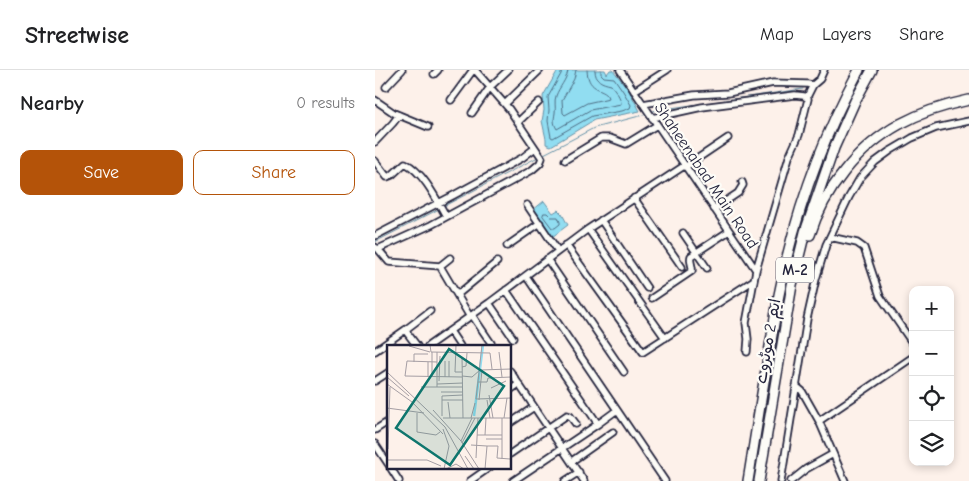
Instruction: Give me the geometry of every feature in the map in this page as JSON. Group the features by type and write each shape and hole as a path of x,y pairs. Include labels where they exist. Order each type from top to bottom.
{"highway":[{"path":"795,229 804,186 833,111 852,70"},
{"name":"ایم 2 موٹروے","path":"748,481 781,283 795,229 823,145 859,70"},
{"name":"ایم 2 موٹروے","path":"759,479 792,284 808,223 834,148 855,101 872,70"},
{"path":"779,361 798,276 812,229 826,200 840,178 864,151 898,125 930,111 969,100"}],"street":[{"path":"386,87 402,70"},
{"path":"375,236 443,209 531,170 540,163 539,153 518,122 491,87 474,70 451,100"},
{"path":"471,112 491,87 508,70"},
{"path":"505,104 540,70"},
{"name":"Shaheenabad Main Road","path":"620,70 755,270"},
{"path":"634,91 667,70"},
{"path":"747,352 746,323 755,270 789,157 799,135 807,97 813,85 820,80 824,70"},
{"path":"643,104 694,95 727,93 773,83 813,85"},
{"path":"652,118 702,107 795,95 807,97"},
{"path":"375,100 399,115 428,127"},
{"path":"518,122 539,102"},
{"path":"375,142 399,115"},
{"path":"781,481 807,319 816,279 830,237 849,197 860,178 875,162 890,151 912,138 936,128 969,121"},
{"path":"565,160 601,138 610,138 625,144 657,125"},
{"path":"429,345 526,276 588,228 728,138"},
{"path":"450,258 440,266 389,262 376,247 431,224 443,209 521,158 539,153"},
{"path":"375,161 387,177 405,163 413,167 443,209"},
{"path":"714,209 739,192 743,185 742,182"},
{"path":"634,198 682,266"},
{"path":"527,205 558,251"},
{"path":"601,220 647,288"},
{"path":"507,246 540,223"},
{"path":"588,228 665,338"},
{"path":"652,298 692,271 691,256 729,231"},
{"path":"683,232 707,268"},
{"path":"830,237 857,243 864,248 879,296 909,338"},
{"path":"567,245 643,352 754,280"},
{"path":"547,259 624,372"},
{"path":"457,295 497,262"},
{"path":"440,266 457,295 492,345"},
{"path":"526,276 665,481"},
{"path":"506,290 598,424"},
{"path":"489,303 513,338"},
{"path":"375,351 430,310"},
{"path":"405,330 416,345"},
{"path":"450,331 459,345"},
{"path":"819,421 909,360"},
{"path":"511,372 585,481"},
{"path":"375,381 387,373"},
{"path":"511,389 519,384"},
{"path":"796,386 802,391 819,421 845,481"},
{"path":"511,422 535,407"},
{"path":"513,481 617,410"},
{"path":"511,453 569,415 576,424"},
{"path":"375,430 387,422"},
{"path":"571,461 613,432"},
{"path":"375,444 387,463"},
{"path":"791,481 806,469 833,454"},
{"path":"390,468 399,481"},
{"path":"470,481 489,468"},
{"path":"565,481 579,472"}],"water":[{"path":"558,70 605,70 607,74 610,70 613,70 628,89 640,111 594,120 551,146 546,144 542,121 544,110 543,96"},
{"path":"544,201 553,213 558,210 562,214 568,225 552,237 533,210"}],"waterway":[{"path":"650,112 803,89"},
{"path":"542,155 594,128 647,114"},
{"path":"444,206 538,157"},
{"path":"375,242 439,209"}]}
